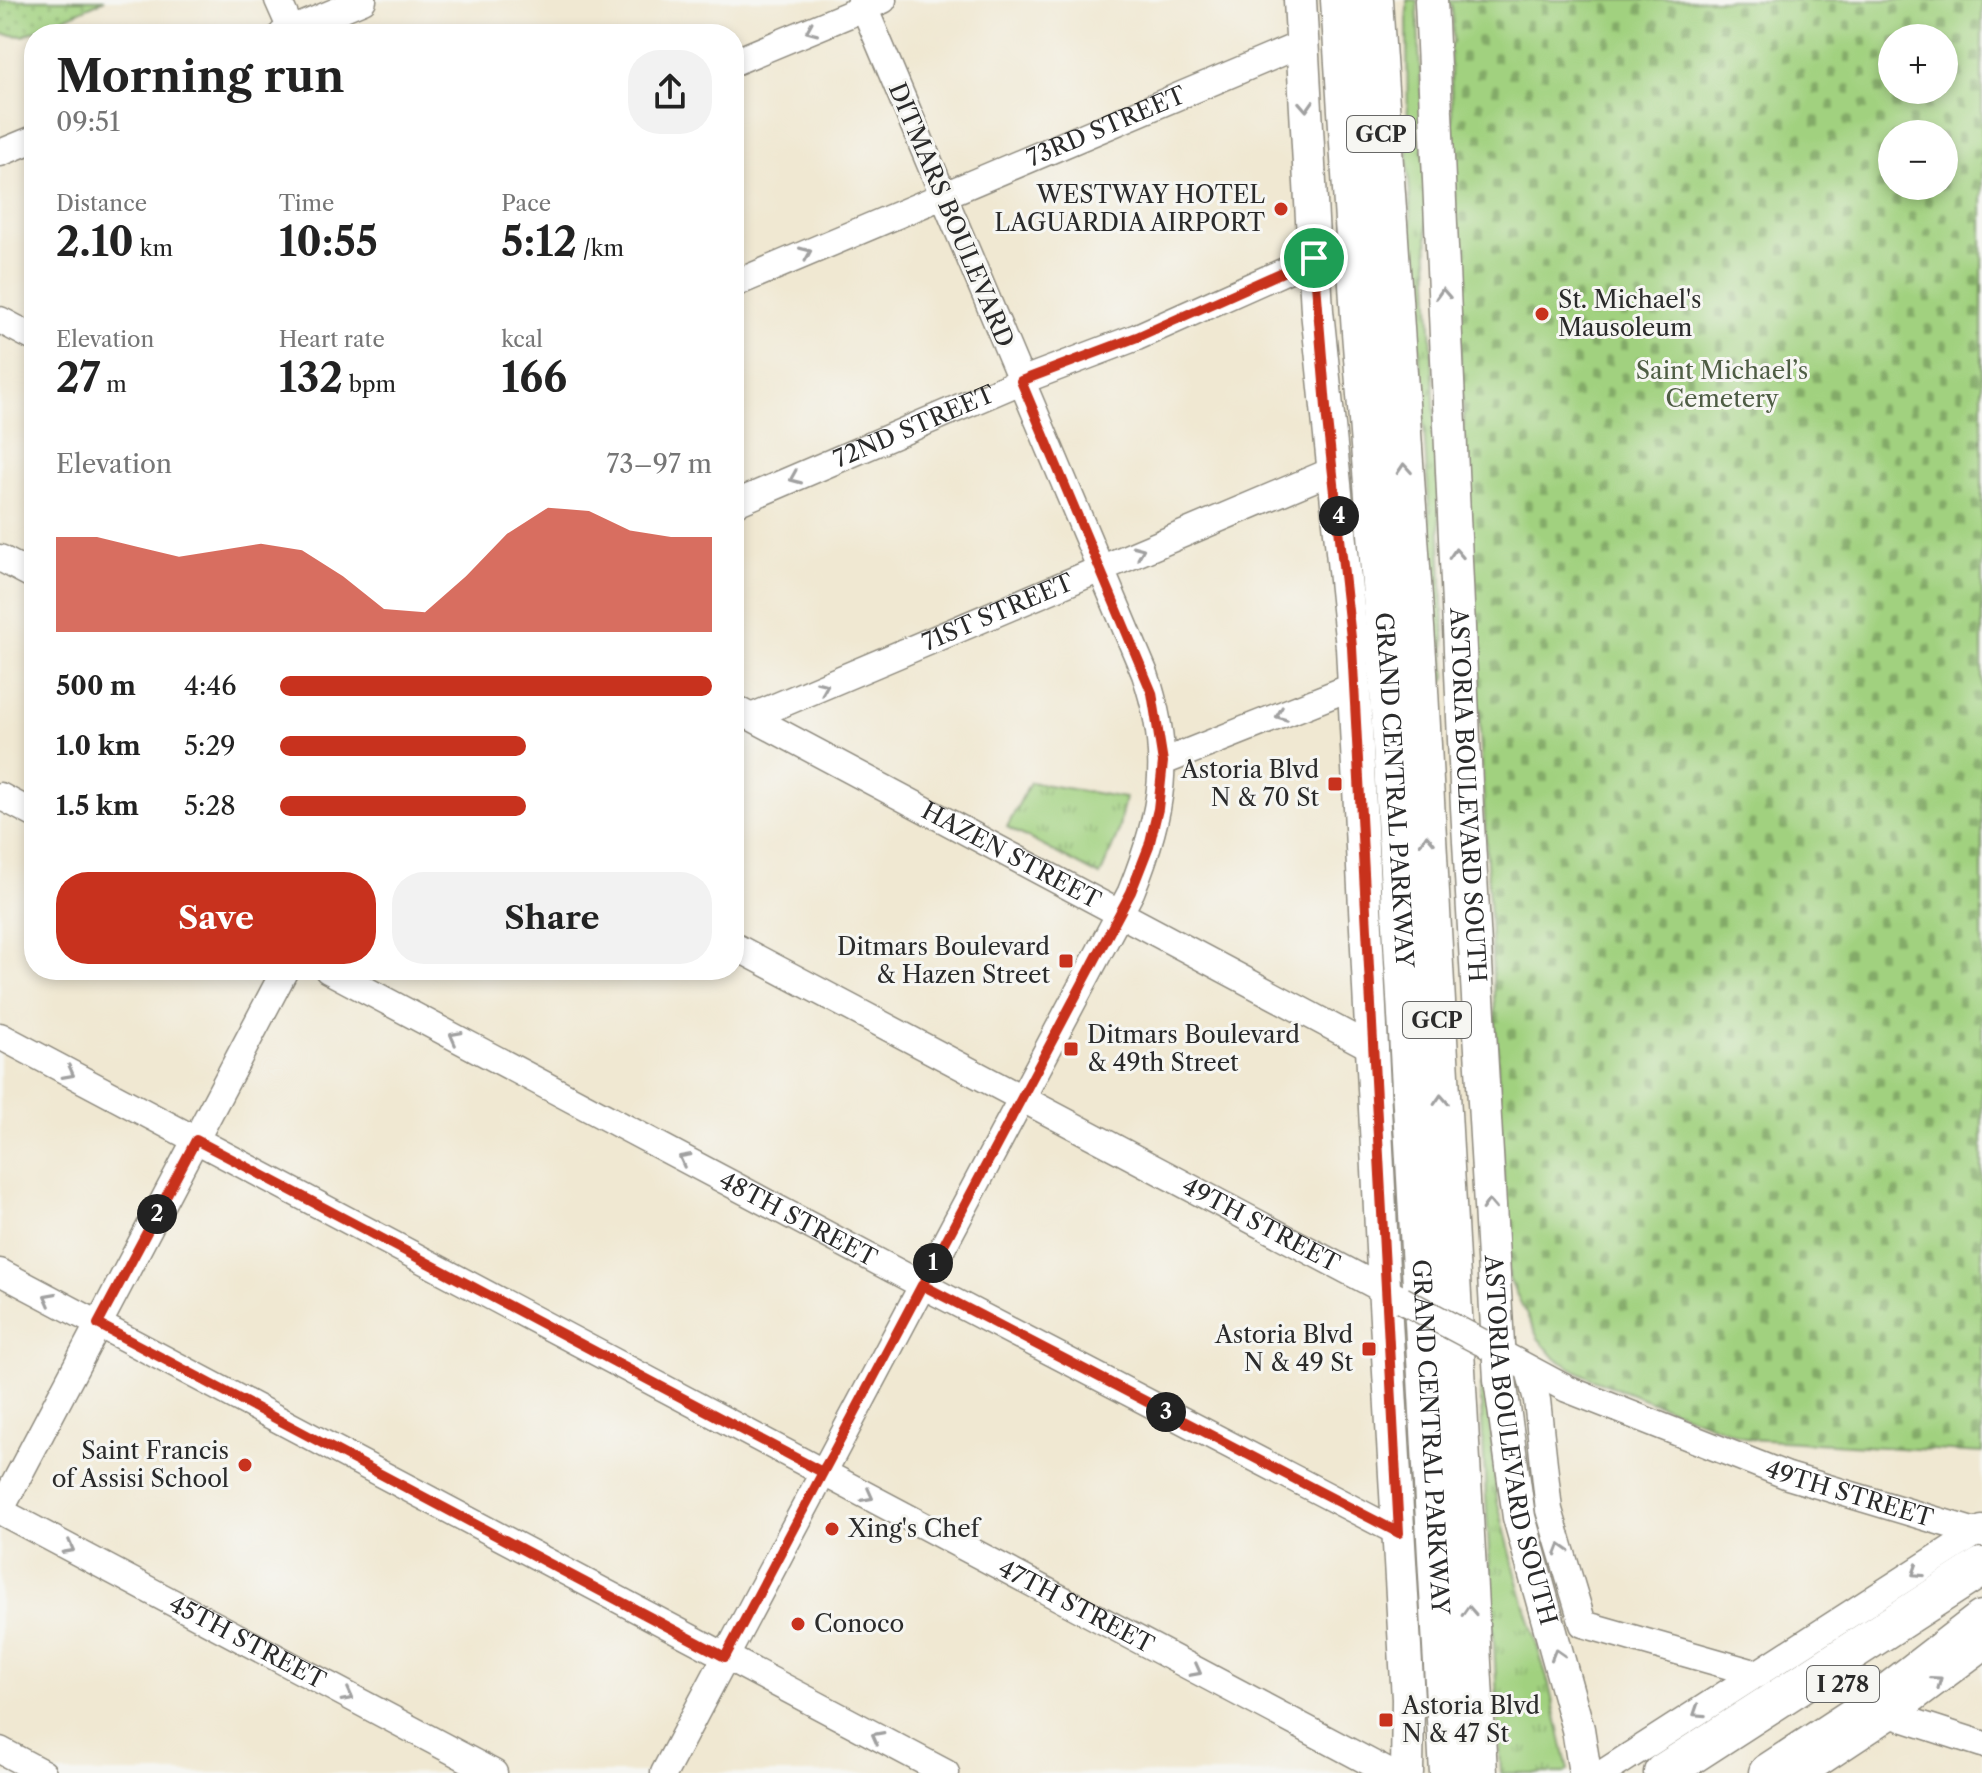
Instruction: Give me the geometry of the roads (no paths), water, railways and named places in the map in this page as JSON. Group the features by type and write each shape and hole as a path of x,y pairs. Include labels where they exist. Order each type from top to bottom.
{"highway":[{"path":"1321,0 1325,52 1352,209"},
{"name":"GRAND CENTRAL PARKWAY","path":"1340,0 1352,209 1389,688 1449,1773"},
{"name":"GRAND CENTRAL PARKWAY","path":"1373,0 1418,672 1478,1773"},
{"path":"1389,268 1398,0"},
{"name":"I 278","path":"1707,1757 1981,1541"},
{"name":"I 278","path":"1663,1773 1707,1757 1982,1594"},
{"path":"1768,1773 1872,1705 1982,1620"},
{"path":"1648,1773 1707,1757"}],"main road":[{"path":"1300,0 1314,258 1348,605 1372,1048 1394,1296 1399,1533 1408,1699 1407,1773"},
{"name":"ASTORIA BOULEVARD SOUTH","path":"1431,0 1490,1347 1519,1517 1533,1577 1578,1729 1585,1773"}],"street":[{"path":"278,0 286,24"},
{"path":"309,24 363,0"},
{"path":"744,58 869,3"},
{"name":"DITMARS BOULEVARD","path":"664,1773 1131,892 1149,846 1160,797 1163,762 1152,693 943,195 869,3"},
{"name":"73RD STREET","path":"744,280 1302,44"},
{"path":"0,153 24,143"},
{"name":"72ND STREET","path":"744,500 1021,381 1137,337 1314,258"},
{"path":"0,320 24,333"},
{"name":"71ST STREET","path":"744,712 1334,470"},
{"path":"0,558 24,571"},
{"path":"1163,762 1354,686"},
{"name":"HAZEN STREET","path":"744,714 1372,1048"},
{"path":"0,796 24,809"},
{"name":"49TH STREET","path":"744,951 1567,1389 1788,1476 1981,1541"},
{"path":"0,1511 280,980"},
{"name":"48TH STREET","path":"347,980 1399,1533"},
{"name":"47TH STREET","path":"0,1036 1390,1773"},
{"path":"0,1272 946,1773"},
{"name":"ASTORIA BOULEVARD SOUTH","path":"1529,1370 1537,1400 1549,1510 1583,1624 1758,1674"},
{"name":"45TH STREET","path":"0,1511 494,1773"},
{"path":"1603,1773 1758,1674 1981,1541"},
{"path":"1804,1773 1892,1715 1982,1648"},
{"path":"1892,1715 1982,1744"},
{"path":"0,1750 43,1773"}],"place":[{"name":"WESTWAY HOTEL LAGUARDIA AIRPORT","path":"1281,209"},
{"name":"St. Michael's Mausoleum","path":"1542,314"},
{"name":"Astoria Blvd N & 70 St","path":"1335,784"},
{"name":"Ditmars Boulevard & Hazen Street","path":"1066,961"},
{"name":"Ditmars Boulevard & 49th Street","path":"1071,1049"},
{"name":"Astoria Blvd N & 49 St","path":"1369,1349"},
{"name":"Saint Francis of Assisi School","path":"245,1465"},
{"name":"Xing's Chef","path":"832,1529"},
{"name":"Conoco","path":"798,1624"},
{"name":"Astoria Blvd N & 47 St","path":"1386,1720"}],"park label":[{"name":"Saint Michael’s Cemetery","path":"1722,385"}]}
